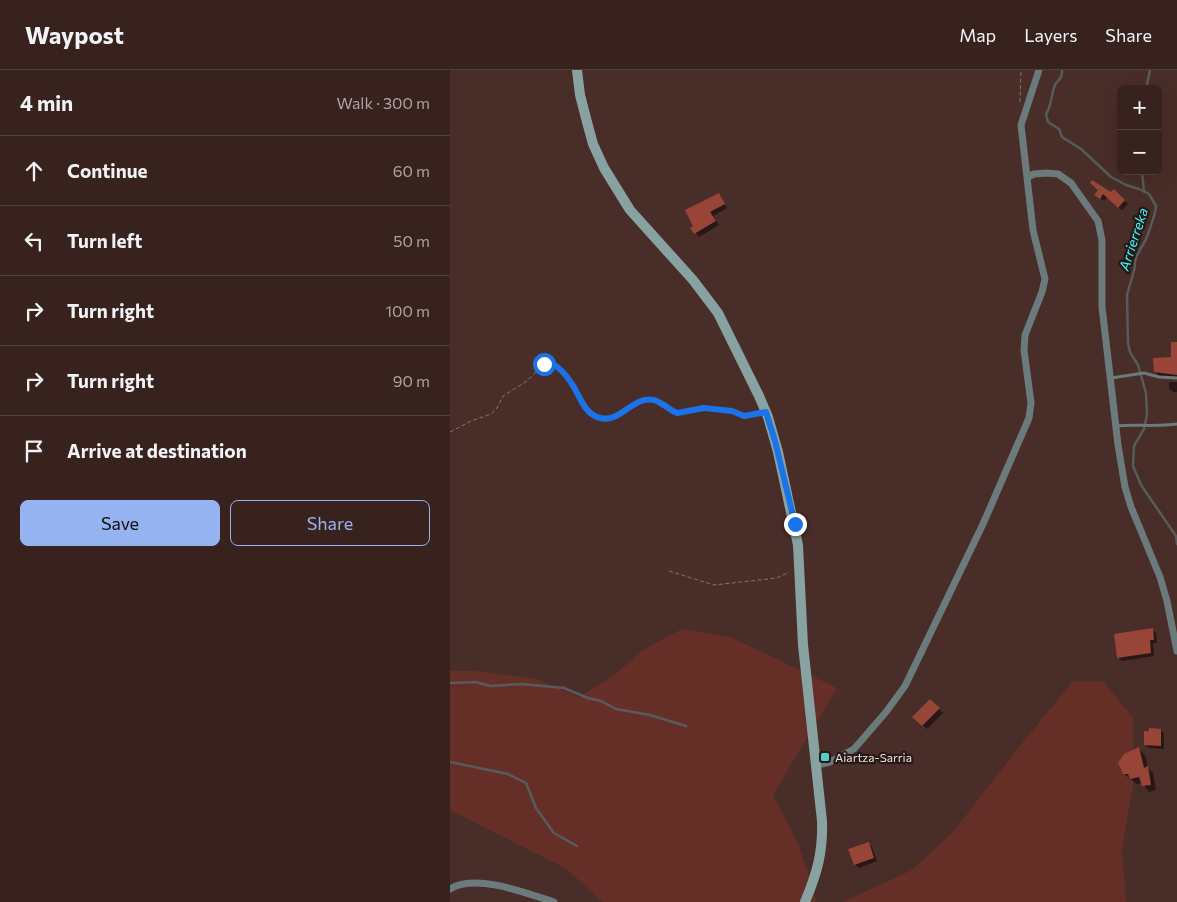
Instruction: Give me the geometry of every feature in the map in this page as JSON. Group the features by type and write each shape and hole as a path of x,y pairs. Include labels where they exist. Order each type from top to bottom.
{"street":[{"path":"577,70 580,95 593,144 604,168 630,210 693,280 718,313 759,396 777,447 795,524 800,570 802,645 817,765 823,841 818,870 805,902"},
{"path":"817,765 830,762 854,749 886,712 905,686 983,524 1029,418 1031,403 1024,350 1025,335 1042,292 1045,279 1032,230 1021,124 1039,70"},
{"path":"1028,177 1040,173 1058,174 1071,183 1098,221 1102,240 1102,307 1115,426 1125,487 1131,507 1160,577 1177,651"},
{"path":"450,889 472,882 492,885 554,902"}],"lane":[{"path":"1110,378 1144,373 1159,377 1177,378"},
{"path":"1115,426 1139,425 1152,427 1177,424"}],"path":[{"path":"1020,109 1021,70"},
{"path":"450,432 471,421 491,414 504,396 527,381 544,364 550,362 557,366 572,383 586,408 597,417 610,418 619,416 635,404 650,399 656,400 677,413 704,408 732,411 744,416 766,412"},
{"path":"669,572 714,585 777,578 785,573 800,570"}],"shaded area":[{"path":"682,629 733,638 837,688 773,795 798,843 817,902 602,902 567,869 450,810 450,671 476,671 536,679 579,697 613,676 643,650"},
{"path":"1073,681 1104,682 1133,718 1133,786 1122,849 1126,902 843,902 912,870 954,831"}],"building":[{"path":"1092,180 1111,192 1114,189 1125,200 1118,208 1103,194 1100,199 1094,195 1098,190 1090,183"},
{"path":"719,193 725,204 710,212 716,221 694,234 690,228 693,226 685,210"},
{"path":"1171,342 1177,342 1177,375 1154,372 1153,358 1171,357"},
{"path":"1153,628 1154,640 1150,640 1151,653 1117,658 1114,634"},
{"path":"930,699 940,708 922,726 912,717"},
{"path":"1149,728 1161,729 1161,746 1144,745 1144,731 1149,731"},
{"path":"1139,747 1144,768 1148,766 1151,785 1142,786 1139,777 1130,779 1128,774 1123,774 1118,763 1124,754"},
{"path":"869,842 874,858 854,865 848,849"}],"waterway":[{"name":"Arrierreka","path":"1062,70 1046,114 1048,122 1059,129 1062,137 1081,149 1111,177 1149,194 1156,206 1147,237 1135,260 1135,267 1127,295 1128,343 1130,352 1138,365 1146,393 1147,415 1144,429 1134,446 1133,466 1141,485 1176,536 1177,544"},
{"path":"1147,85 1150,70"},
{"path":"1142,175 1144,192"},
{"path":"450,683 475,682 491,686 521,684 564,688 601,701 616,709 650,715 686,726"},
{"path":"450,762 508,774 526,783 536,808 554,833 577,846"}],"place":[{"name":"Aiartza-Sarria","path":"825,757"}],"route":[{"path":"544,364 550,362 557,366 572,383 582,403 597,417 610,418 619,416 635,404 650,399 656,400 677,413 696,408 732,411 744,416 766,412 795,524"}]}
